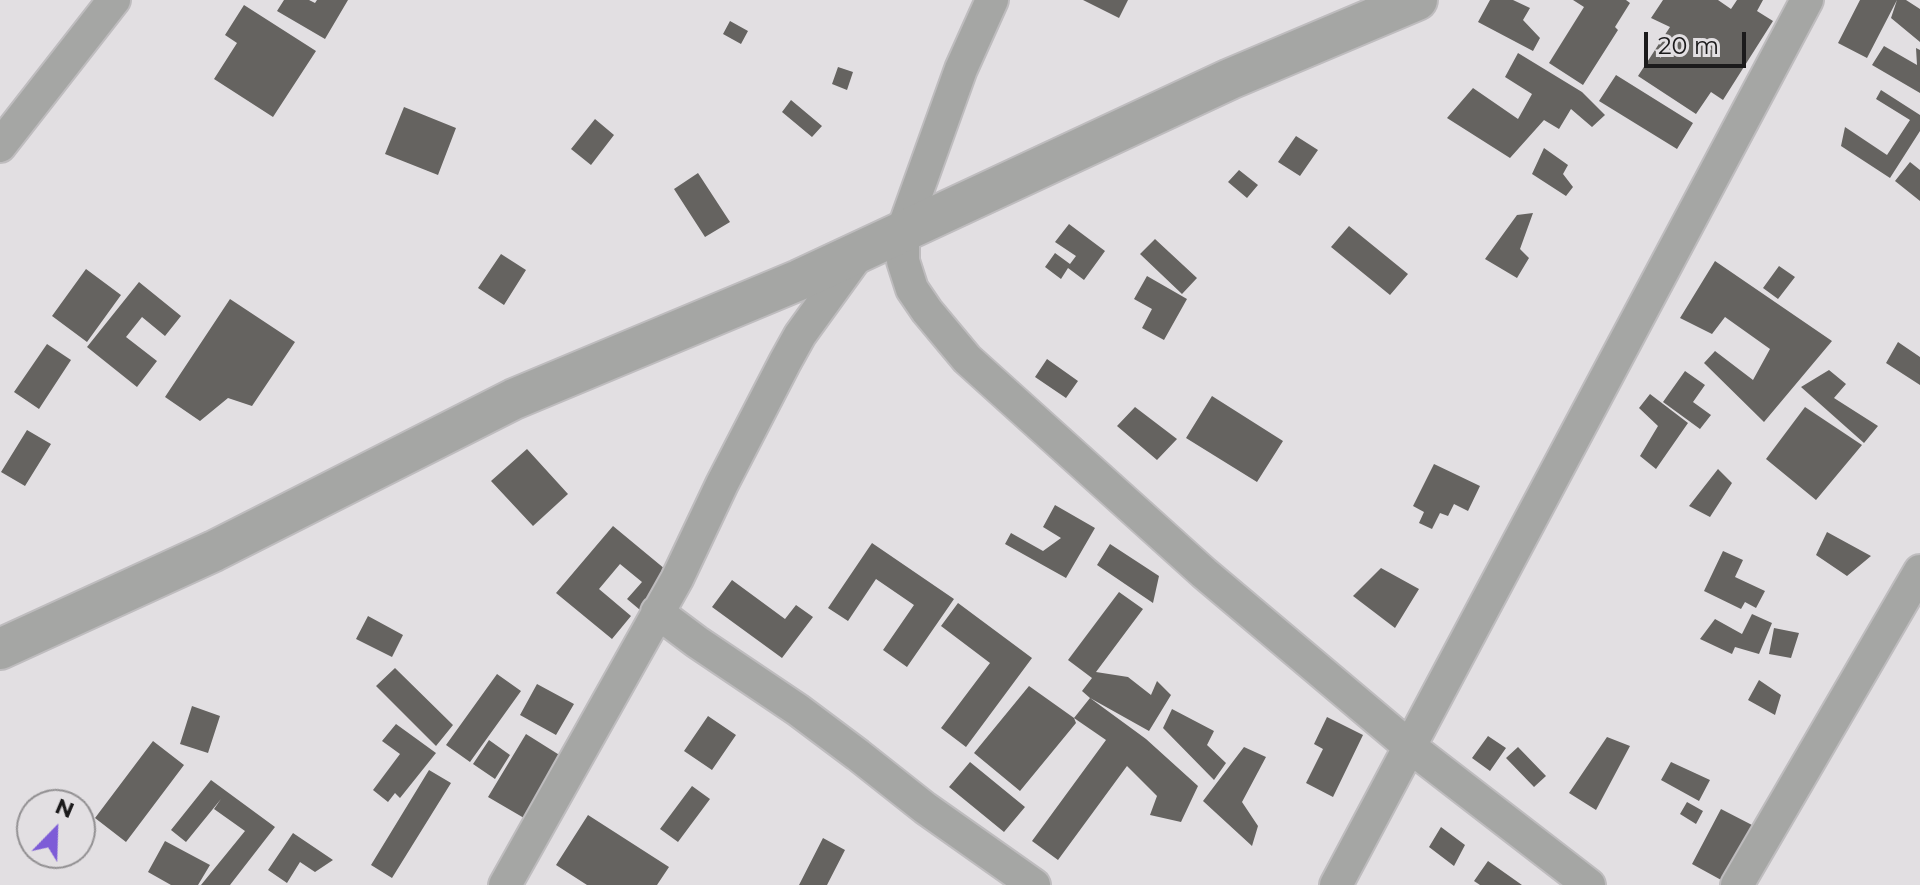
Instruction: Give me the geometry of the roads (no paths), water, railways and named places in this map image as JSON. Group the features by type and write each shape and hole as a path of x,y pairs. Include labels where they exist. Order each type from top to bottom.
{"street":[{"path":"0,146 114,0"},
{"path":"992,0 961,69 903,230 903,261 912,289 967,359 1204,573 1409,746 1589,885"},
{"path":"0,649 214,551 514,399 799,280 1230,79 1417,0"},
{"path":"1336,885 1807,0"},
{"path":"505,885 677,579 722,484 800,335 862,249"},
{"path":"1737,885 1920,571"},
{"path":"657,612 798,710 925,808 1034,885"}]}
